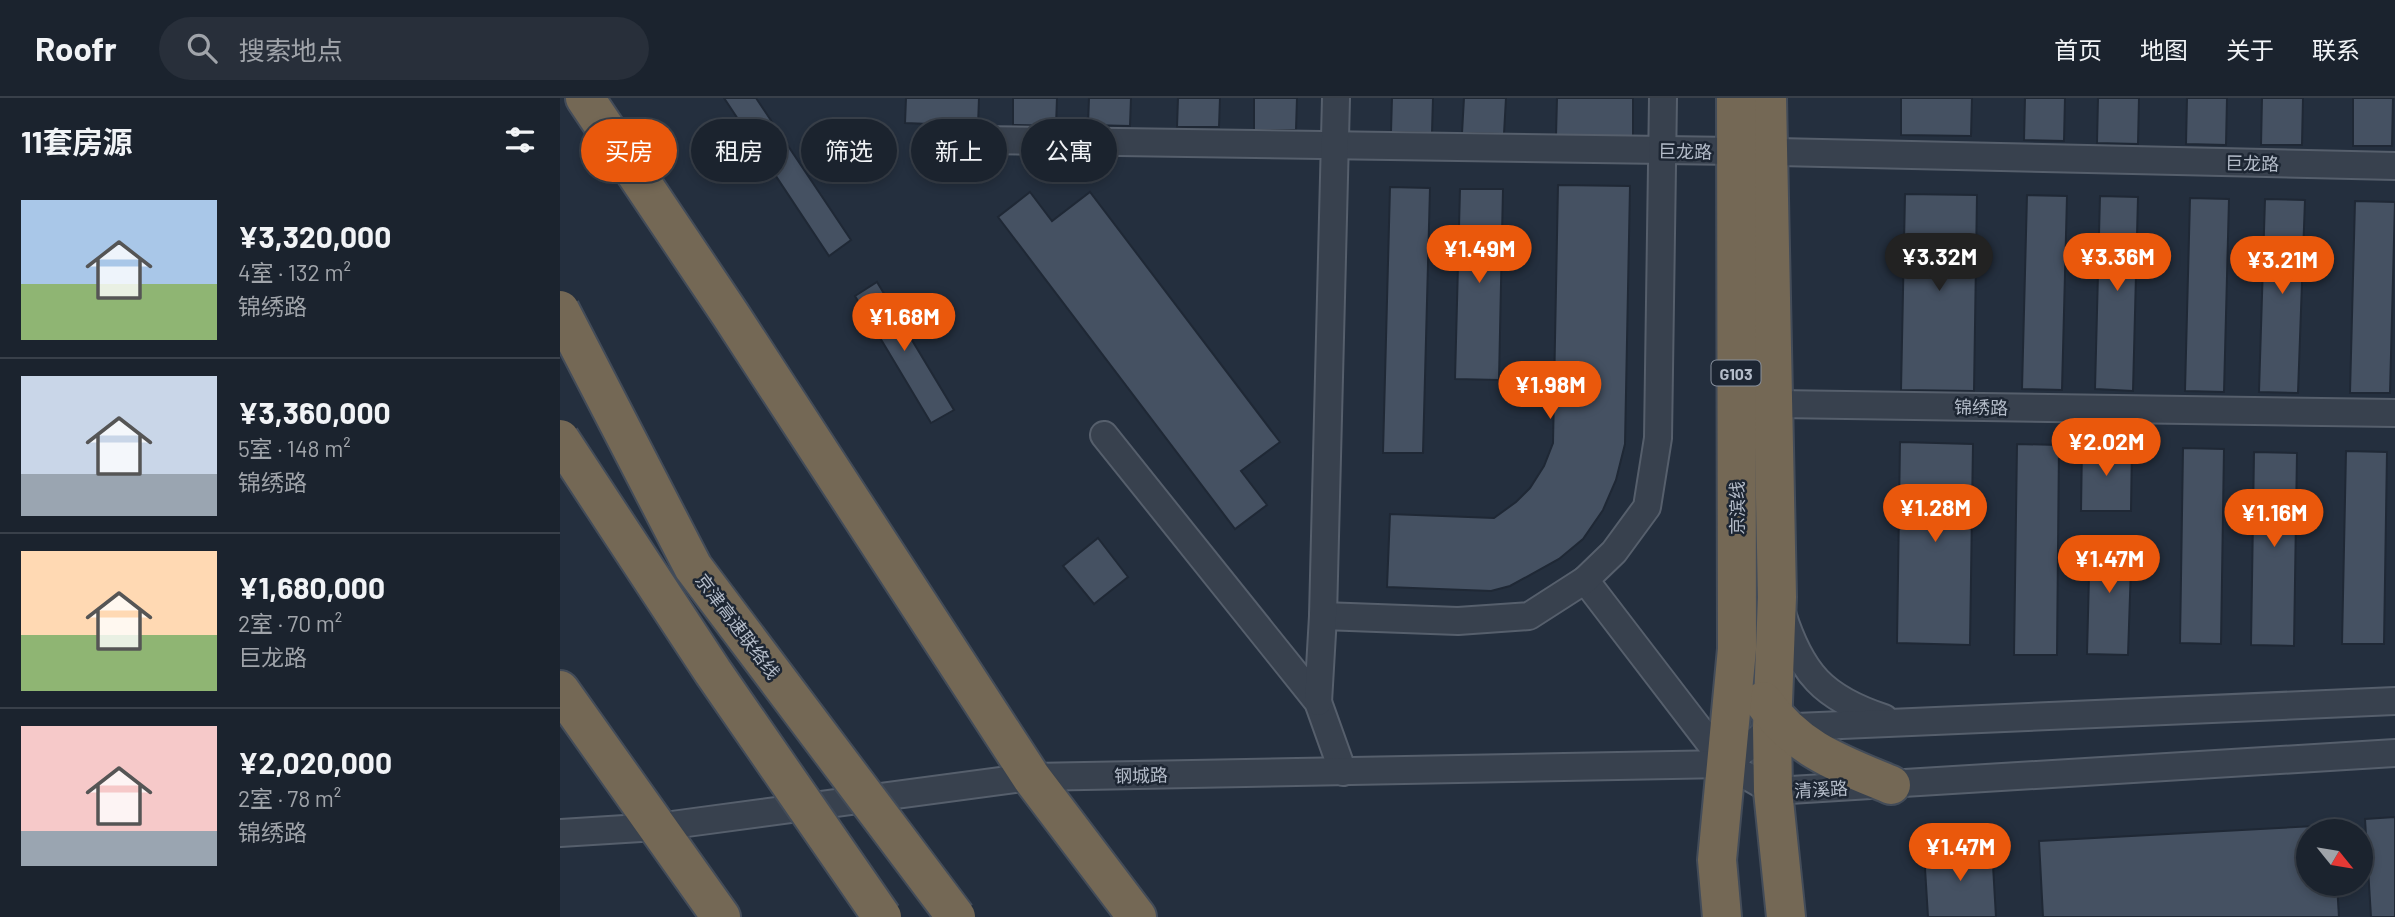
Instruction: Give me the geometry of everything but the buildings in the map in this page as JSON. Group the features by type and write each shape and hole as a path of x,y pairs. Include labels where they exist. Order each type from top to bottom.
{"highway":[{"path":"584,98 745,337 1031,778 1137,917"},
{"name":"京滨线","path":"1736,98 1751,152 1774,404 1777,597 1773,791 1786,917"},
{"name":"京滨线","path":"1722,917 1717,860 1737,649 1736,408 1751,152 1768,98"},
{"name":"京津高速联络线","path":"560,310 694,566 956,917"},
{"path":"560,439 713,672 881,917"},
{"path":"1737,649 1753,687 1776,724 1818,754 1891,785"},
{"path":"560,690 722,917"}],"street":[{"path":"1318,702 1323,616 1336,98"},
{"path":"1323,616 1458,621 1530,616 1585,580 1614,552 1647,508 1658,438 1662,98"},
{"name":"巨龙路","path":"1007,141 1662,150 2395,166"},
{"name":"锦绣路","path":"1736,408 1774,404 2395,413"},
{"path":"1104,435 1318,702 1343,772"},
{"path":"1585,580 1726,764 1776,724 1899,723 2395,701"},
{"path":"1777,597 1797,652 1809,671 1844,703 1899,723"},
{"name":"清溪路","path":"1726,764 1773,791 2395,753"},
{"name":"钢城路","path":"560,833 657,827 1031,778 1726,764"}]}
